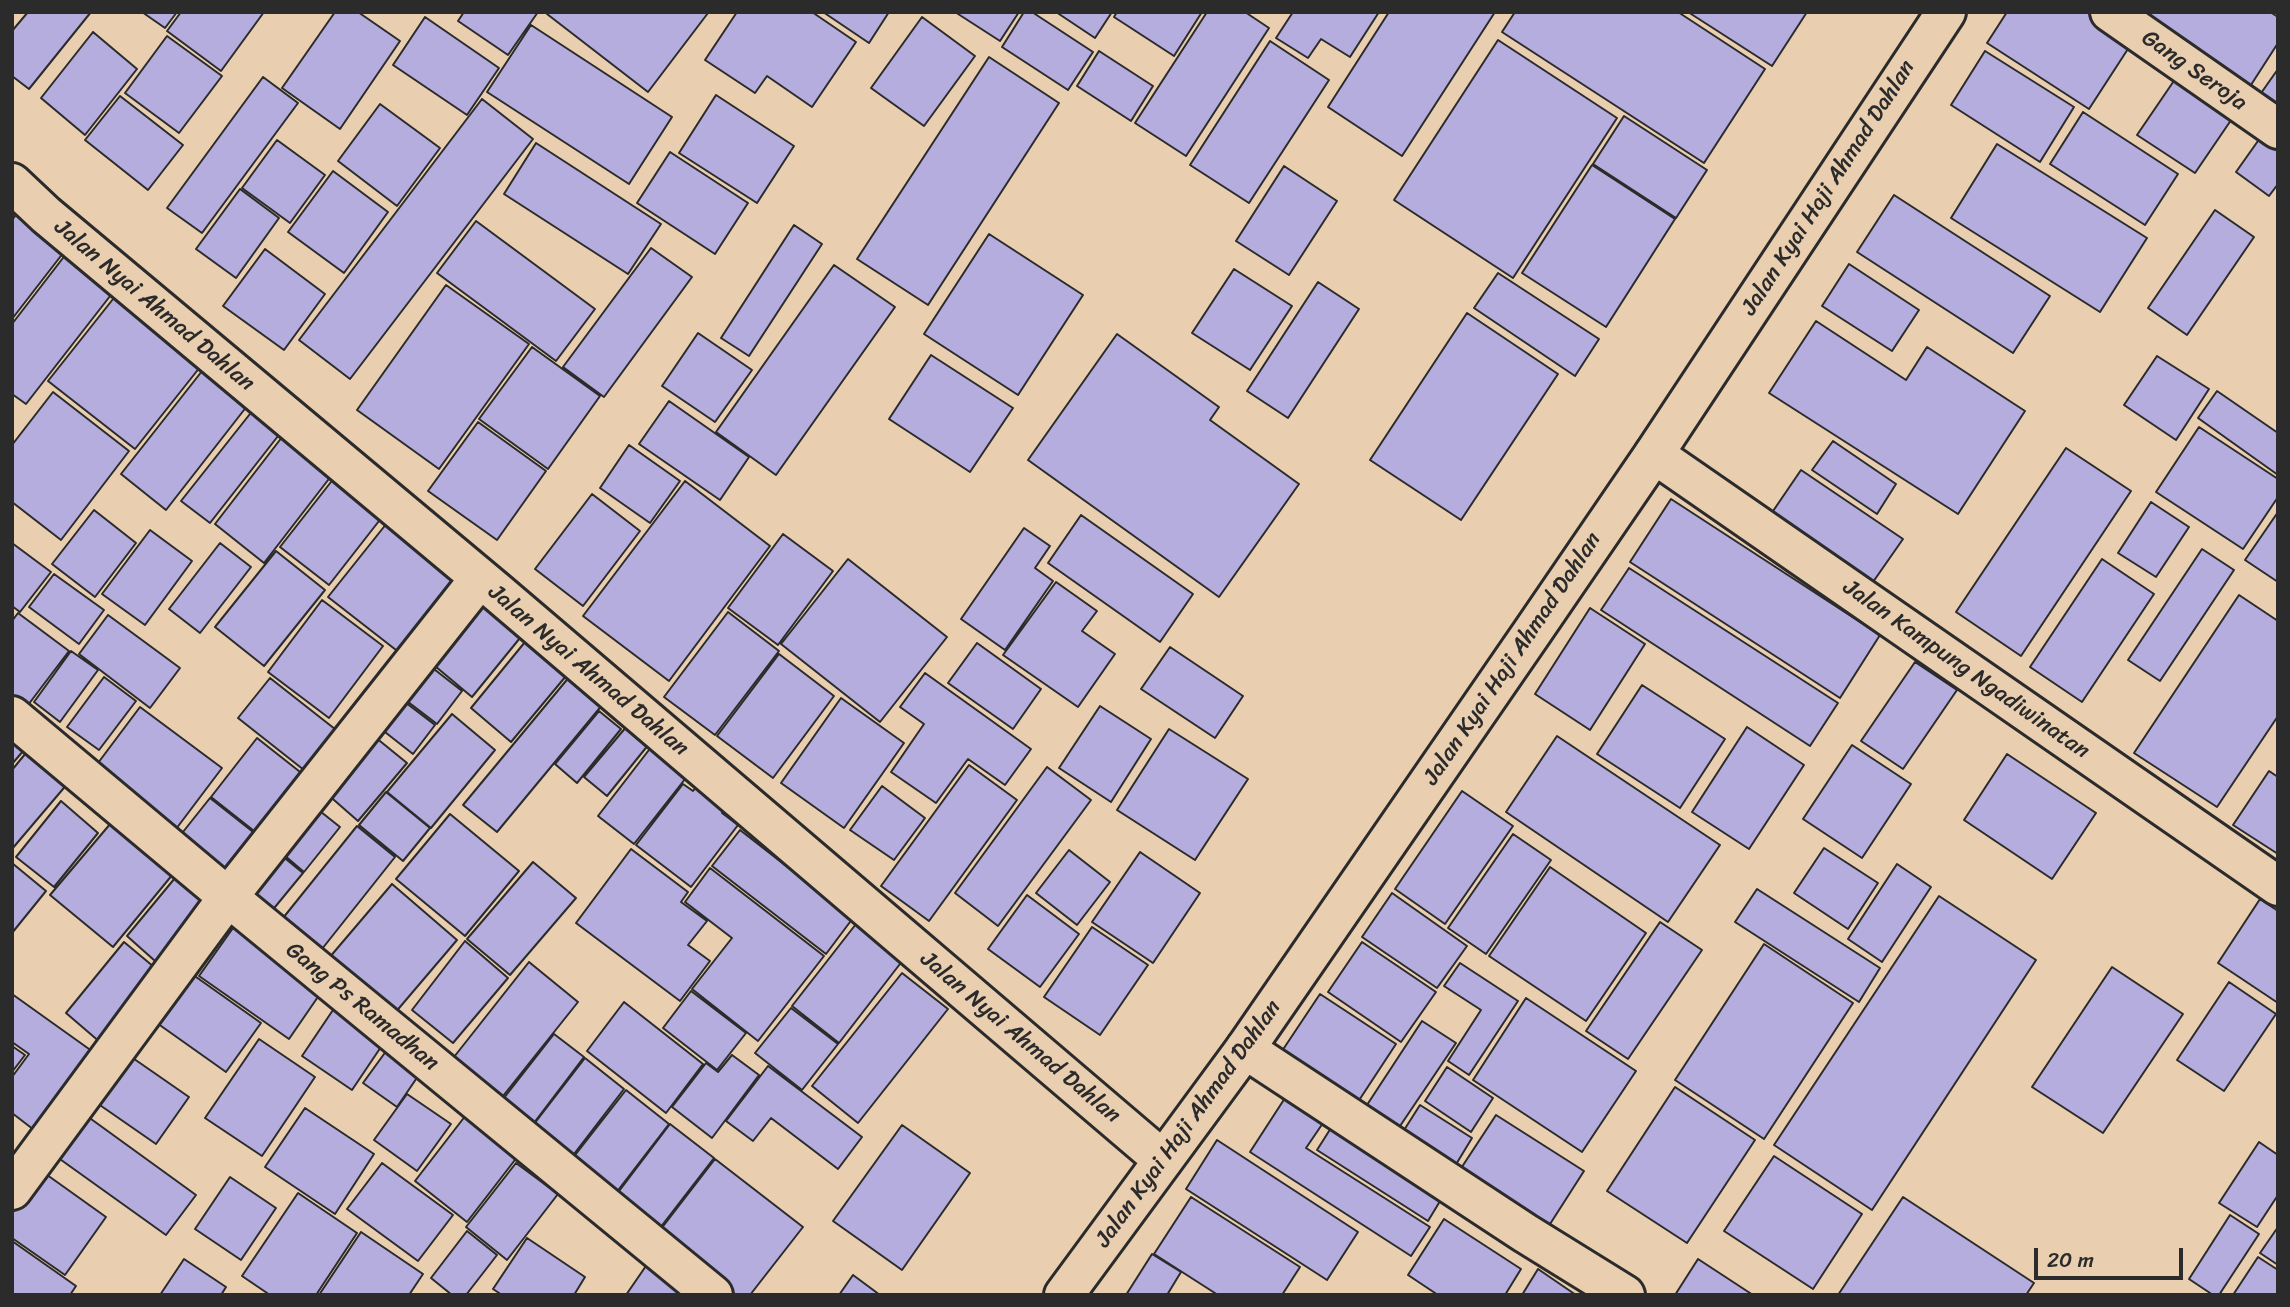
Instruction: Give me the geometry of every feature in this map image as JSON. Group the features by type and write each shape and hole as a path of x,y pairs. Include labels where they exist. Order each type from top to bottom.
{"street":[{"name":"Gang Seroja","path":"2110,12 2278,129"},
{"name":"Jalan Kyai Haji Ahmad Dahlan","path":"1064,1295 1245,1049 1654,454 1943,13"},
{"name":"Jalan Nyai Ahmad Dahlan","path":"12,183 57,224 480,578 1163,1160"},
{"name":"Jalan Kampung Ngadiwinatan","path":"1654,454 2278,886"},
{"path":"12,1190 228,897 480,578"},
{"name":"Gang Ps Ramadhan","path":"12,716 713,1295"},
{"path":"1245,1049 1525,1233 1625,1295"}],"building":[{"path":"28,12 91,12 29,89 12,76 12,31"},
{"path":"142,12 177,12 165,28"},
{"path":"181,12 264,12 221,71 167,31"},
{"path":"335,12 358,12 400,41 340,129 282,88"},
{"path":"464,12 538,12 508,55 458,21"},
{"path":"737,12 812,12 856,42 812,107 767,76 755,93 705,60"},
{"path":"823,12 889,12 869,43"},
{"path":"955,12 1019,12 1000,41"},
{"path":"1024,12 1032,12 1093,52 1068,90 1002,47"},
{"path":"1056,12 1112,12 1095,38"},
{"path":"1117,12 1202,12 1174,56 1114,17"},
{"path":"1207,12 1245,12 1269,28 1186,156 1135,123"},
{"path":"1293,12 1379,12 1350,57 1321,39 1308,58 1276,38"},
{"path":"1389,12 1495,12 1402,156 1328,107"},
{"path":"1515,12 1678,12 1765,69 1704,163 1502,32"},
{"path":"1688,12 1807,12 1772,66"},
{"path":"2007,12 2102,12 2137,35 2089,109 1987,43"},
{"path":"2132,12 2270,12 2278,17 2278,43 2249,88"},
{"path":"708,13 648,92 547,14"},
{"path":"425,17 499,68 467,115 393,65"},
{"path":"922,17 975,56 924,126 871,88"},
{"path":"531,25 672,117 629,184 487,92"},
{"path":"93,32 137,69 85,135 41,98"},
{"path":"167,36 222,76 179,133 125,93"},
{"path":"1498,40 1617,118 1513,278 1394,200"},
{"path":"1270,41 1329,80 1249,203 1190,165"},
{"path":"1099,51 1153,86 1131,121 1077,86"},
{"path":"1985,51 2074,107 2040,162 1951,105"},
{"path":"989,57 1059,103 928,305 857,259"},
{"path":"2182,69 2240,107 2195,173 2137,135"},
{"path":"2278,69 2278,108 2259,96"},
{"path":"263,77 298,103 202,233 167,208"},
{"path":"716,95 794,146 757,203 679,153"},
{"path":"120,96 183,145 148,190 85,140"},
{"path":"482,99 533,139 350,379 299,340"},
{"path":"380,104 440,148 397,206 338,161"},
{"path":"2083,112 2178,174 2145,225 2050,164"},
{"path":"1624,116 1707,170 1676,218 1593,164"},
{"path":"2265,131 2278,140 2278,184 2269,196 2236,172"},
{"path":"277,140 325,175 290,223 242,188"},
{"path":"536,143 661,224 628,274 504,194"},
{"path":"1997,144 2147,238 2100,312 1951,218"},
{"path":"670,152 748,203 715,254 637,203"},
{"path":"1592,165 1675,219 1606,327 1522,273"},
{"path":"1284,166 1337,201 1289,275 1236,241"},
{"path":"333,171 388,212 344,273 288,232"},
{"path":"240,189 279,218 236,278 196,249"},
{"path":"1894,195 2050,296 2013,353 1857,252"},
{"path":"2215,210 2254,237 2187,335 2148,308"},
{"path":"19,211 67,248 12,319 12,220"},
{"path":"476,221 595,309 556,361 437,273"},
{"path":"794,225 822,244 749,356 721,338"},
{"path":"989,234 1083,295 1018,395 924,334"},
{"path":"73,245 121,282 26,404 12,394 12,324"},
{"path":"651,248 692,277 604,397 563,367"},
{"path":"265,249 325,294 284,350 223,306"},
{"path":"1849,264 1919,310 1892,351 1822,306"},
{"path":"834,265 895,307 776,475 716,432"},
{"path":"1234,269 1292,306 1250,370 1192,333"},
{"path":"1498,273 1599,339 1575,376 1474,308"},
{"path":"1318,282 1359,309 1288,418 1247,391"},
{"path":"446,285 529,344 439,469 357,410"},
{"path":"121,289 208,357 135,449 48,381"},
{"path":"1467,313 1558,374 1461,520 1370,460"},
{"path":"1816,321 1906,380 1927,347 2025,411 1958,514 1769,393"},
{"path":"698,333 752,370 715,422 662,386"},
{"path":"1117,334 1219,407 1210,420 1299,484 1219,597 1028,460"},
{"path":"532,347 600,396 548,469 479,419"},
{"path":"931,355 1013,408 970,472 889,419"},
{"path":"2157,356 2209,389 2176,440 2124,405"},
{"path":"206,366 251,401 166,510 121,474"},
{"path":"2217,391 2278,433 2278,475 2198,418"},
{"path":"53,392 129,451 61,540 12,502 12,445"},
{"path":"261,400 289,422 210,523 181,501"},
{"path":"669,401 749,457 720,500 639,444"},
{"path":"478,422 546,471 497,540 428,491"},
{"path":"2199,427 2278,479 2278,497 2243,549 2156,492"},
{"path":"286,432 335,471 264,563 215,524"},
{"path":"1833,441 1896,484 1877,514 1812,470"},
{"path":"629,445 680,481 650,523 600,488"},
{"path":"2066,448 2131,491 2021,656 1956,612"},
{"path":"1801,470 1903,539 1873,582 1771,514"},
{"path":"338,473 386,512 329,585 280,547"},
{"path":"685,481 770,546 669,681 583,616"},
{"path":"592,494 640,531 583,606 535,569"},
{"path":"1671,499 1880,635 1840,698 1630,562"},
{"path":"2151,502 2189,527 2156,577 2118,553"},
{"path":"94,510 136,543 95,597 52,564"},
{"path":"2278,512 2278,582 2245,560"},
{"path":"1081,515 1193,594 1160,642 1048,563"},
{"path":"387,523 463,584 405,657 328,597"},
{"path":"1024,528 1050,546 1035,568 1053,581 1005,650 961,619"},
{"path":"150,530 192,561 145,625 102,594"},
{"path":"783,534 833,571 778,645 728,608"},
{"path":"12,543 51,572 20,612 12,606"},
{"path":"220,543 251,567 200,633 169,609"},
{"path":"2202,549 2234,570 2160,681 2128,660"},
{"path":"276,551 325,590 264,666 215,627"},
{"path":"848,559 947,637 880,722 781,644"},
{"path":"2102,559 2154,594 2082,702 2030,667"},
{"path":"1629,568 1838,703 1810,746 1601,610"},
{"path":"54,574 104,610 79,644 29,607"},
{"path":"1056,582 1097,611 1082,631 1115,654 1078,707 1003,655"},
{"path":"475,593 524,633 472,697 423,656"},
{"path":"2239,595 2278,621 2278,716 2217,807 2134,753"},
{"path":"322,600 383,646 329,718 268,672"},
{"path":"1590,608 1645,644 1590,730 1535,694"},
{"path":"728,612 779,651 715,735 664,697"},
{"path":"18,613 69,651 25,709 12,700 12,621"},
{"path":"108,615 180,668 150,708 79,654"},
{"path":"525,642 566,676 511,742 471,708"},
{"path":"977,643 1041,689 1013,729 948,683"},
{"path":"1170,647 1243,696 1215,738 1141,689"},
{"path":"71,651 98,670 60,722 34,702"},
{"path":"779,654 834,696 773,778 717,736"},
{"path":"425,662 462,691 437,724 399,695"},
{"path":"1915,662 1957,690 1903,769 1861,741"},
{"path":"575,670 608,698 497,832 463,805"},
{"path":"925,673 1031,749 1005,785 968,759 936,803 891,772 924,724 900,707"},
{"path":"104,677 136,701 99,750 67,727"},
{"path":"270,678 340,733 309,774 238,718"},
{"path":"1642,685 1725,739 1680,808 1597,754"},
{"path":"397,696 435,725 413,754 376,725"},
{"path":"841,698 904,743 844,828 781,783"},
{"path":"1100,706 1151,739 1111,802 1059,768"},
{"path":"140,707 222,768 176,829 95,767"},
{"path":"599,711 621,729 577,783 555,764"},
{"path":"452,714 495,750 431,828 387,792"},
{"path":"627,726 649,744 607,796 584,777"},
{"path":"1747,727 1804,765 1749,849 1692,812"},
{"path":"12,728 30,743 12,764"},
{"path":"1169,729 1248,779 1195,860 1117,810"},
{"path":"1557,736 1720,845 1668,922 1506,812"},
{"path":"375,737 407,763 358,821 326,793"},
{"path":"257,738 309,779 263,838 211,797"},
{"path":"35,742 74,776 12,849 12,770"},
{"path":"1852,745 1911,784 1862,858 1803,819"},
{"path":"652,746 689,774 634,844 598,816"},
{"path":"2007,754 2096,813 2052,879 1964,820"},
{"path":"969,765 1017,800 929,921 881,886"},
{"path":"1047,767 1091,800 998,926 955,893"},
{"path":"2269,771 2278,777 2278,854 2233,825"},
{"path":"701,781 730,803 722,813 738,825 691,887 636,845 683,784 693,791"},
{"path":"882,786 925,818 894,860 850,830"},
{"path":"1462,791 1513,826 1445,924 1395,889"},
{"path":"386,792 430,828 403,861 359,825"},
{"path":"210,798 262,839 223,888 171,847"},
{"path":"306,800 340,827 304,872 271,844"},
{"path":"61,801 98,833 54,887 16,857"},
{"path":"450,814 519,871 465,936 396,879"},
{"path":"111,823 173,874 113,947 50,895"},
{"path":"357,826 395,857 322,949 283,918"},
{"path":"740,830 853,918 826,954 712,866"},
{"path":"1513,834 1551,860 1486,954 1448,928"},
{"path":"270,846 303,873 266,918 234,891"},
{"path":"1824,848 1878,883 1848,929 1794,893"},
{"path":"631,849 688,892 681,902 707,921 688,945 710,961 680,1001 576,923"},
{"path":"1069,850 1110,882 1077,925 1036,893"},
{"path":"1140,852 1200,893 1153,963 1092,922"},
{"path":"533,862 576,898 510,975 467,939"},
{"path":"12,863 46,891 12,933"},
{"path":"1897,864 1931,887 1882,962 1848,939"},
{"path":"1550,867 1646,933 1586,1021 1489,956"},
{"path":"710,868 824,956 758,1041 692,989 732,938 685,902"},
{"path":"175,878 214,909 164,969 127,936"},
{"path":"392,884 457,940 394,1014 329,958"},
{"path":"1757,889 1880,968 1859,1002 1735,922"},
{"path":"1392,893 1467,946 1437,988 1362,937"},
{"path":"1027,895 1079,934 1040,987 988,949"},
{"path":"1939,896 2036,960 1872,1210 1774,1145"},
{"path":"2260,899 2278,911 2278,1003 2218,963"},
{"path":"1660,922 1702,950 1628,1059 1586,1031"},
{"path":"856,924 903,960 839,1043 792,1006"},
{"path":"1092,927 1148,965 1100,1035 1044,997"},
{"path":"233,928 322,991 289,1039 199,976"},
{"path":"465,941 508,978 453,1043 412,1010"},
{"path":"124,942 160,972 101,1043 66,1013"},
{"path":"1362,942 1436,992 1401,1042 1328,992"},
{"path":"1764,944 1853,1003 1764,1139 1675,1080"},
{"path":"529,962 578,1002 503,1096 454,1057"},
{"path":"1460,963 1518,1001 1469,1075 1448,1061 1481,1010 1444,986"},
{"path":"182,967 261,1023 226,1072 147,1016"},
{"path":"2112,967 2183,1014 2103,1133 2032,1087"},
{"path":"902,973 948,1009 858,1123 812,1086"},
{"path":"2229,982 2276,1014 2224,1091 2177,1060"},
{"path":"691,991 746,1033 717,1070 663,1028"},
{"path":"12,994 96,1054 38,1133 12,1113 12,1077 29,1054 12,1042"},
{"path":"1320,994 1396,1044 1352,1111 1276,1060"},
{"path":"1526,998 1636,1071 1582,1152 1473,1080"},
{"path":"624,1002 703,1064 666,1113 587,1051"},
{"path":"337,1004 387,1038 352,1090 302,1056"},
{"path":"791,1008 838,1044 802,1090 755,1053"},
{"path":"1422,1021 1456,1043 1396,1132 1363,1111"},
{"path":"554,1034 584,1057 524,1136 493,1112"},
{"path":"259,1039 315,1077 262,1156 205,1118"},
{"path":"392,1043 425,1066 397,1107 363,1083"},
{"path":"12,1046 25,1055 12,1072"},
{"path":"127,1054 189,1097 156,1144 94,1101"},
{"path":"732,1055 759,1075 712,1138 672,1107 706,1063 718,1072"},
{"path":"585,1058 624,1089 564,1167 524,1137"},
{"path":"768,1066 862,1137 838,1169 771,1118 753,1141 726,1121"},
{"path":"1447,1067 1493,1098 1471,1132 1425,1101"},
{"path":"1675,1087 1755,1140 1687,1243 1607,1191"},
{"path":"626,1090 669,1124 609,1202 565,1168"},
{"path":"407,1094 451,1124 417,1171 374,1140"},
{"path":"1285,1098 1323,1123 1306,1148 1430,1227 1411,1256 1250,1152"},
{"path":"1420,1105 1472,1138 1452,1171 1399,1138"},
{"path":"305,1108 374,1154 335,1214 265,1167"},
{"path":"80,1111 196,1195 166,1235 50,1152"},
{"path":"466,1115 518,1156 467,1222 415,1181"},
{"path":"1496,1115 1584,1171 1543,1235 1454,1179"},
{"path":"1338,1117 1448,1188 1428,1221 1317,1150"},
{"path":"670,1124 714,1158 653,1237 610,1203"},
{"path":"902,1125 970,1173 902,1270 833,1221"},
{"path":"1217,1140 1358,1232 1327,1280 1186,1189"},
{"path":"2259,1142 2278,1155 2278,1195 2257,1227 2219,1203"},
{"path":"1774,1156 1862,1214 1813,1289 1724,1231"},
{"path":"715,1159 803,1227 750,1295 728,1295 654,1238"},
{"path":"382,1163 453,1215 418,1261 347,1209"},
{"path":"516,1163 558,1194 507,1260 466,1227"},
{"path":"36,1167 106,1217 65,1275 12,1238 12,1200"},
{"path":"230,1177 276,1208 241,1260 195,1229"},
{"path":"298,1193 357,1233 316,1295 270,1295 242,1276"},
{"path":"1191,1197 1300,1267 1282,1295 1218,1295 1154,1254"},
{"path":"1903,1197 2034,1283 2026,1295 1838,1295"},
{"path":"2230,1215 2259,1234 2219,1295 2213,1295 2189,1279"},
{"path":"1444,1219 1521,1269 1505,1295 1438,1295 1408,1275"},
{"path":"2278,1227 2278,1265 2260,1253"},
{"path":"467,1231 497,1255 466,1295 452,1295 431,1278"},
{"path":"361,1232 423,1274 409,1295 319,1295"},
{"path":"527,1238 585,1277 574,1295 502,1295 493,1289"},
{"path":"12,1241 76,1286 70,1295 12,1295"},
{"path":"1152,1254 1181,1272 1167,1295 1126,1295"},
{"path":"2258,1257 2278,1270 2278,1295 2233,1295"},
{"path":"184,1259 226,1287 221,1295 160,1295"},
{"path":"1698,1259 1753,1295 1675,1295"},
{"path":"648,1263 692,1295 626,1295"},
{"path":"1538,1269 1576,1295 1522,1295"},
{"path":"853,1275 880,1295 839,1295"}]}
